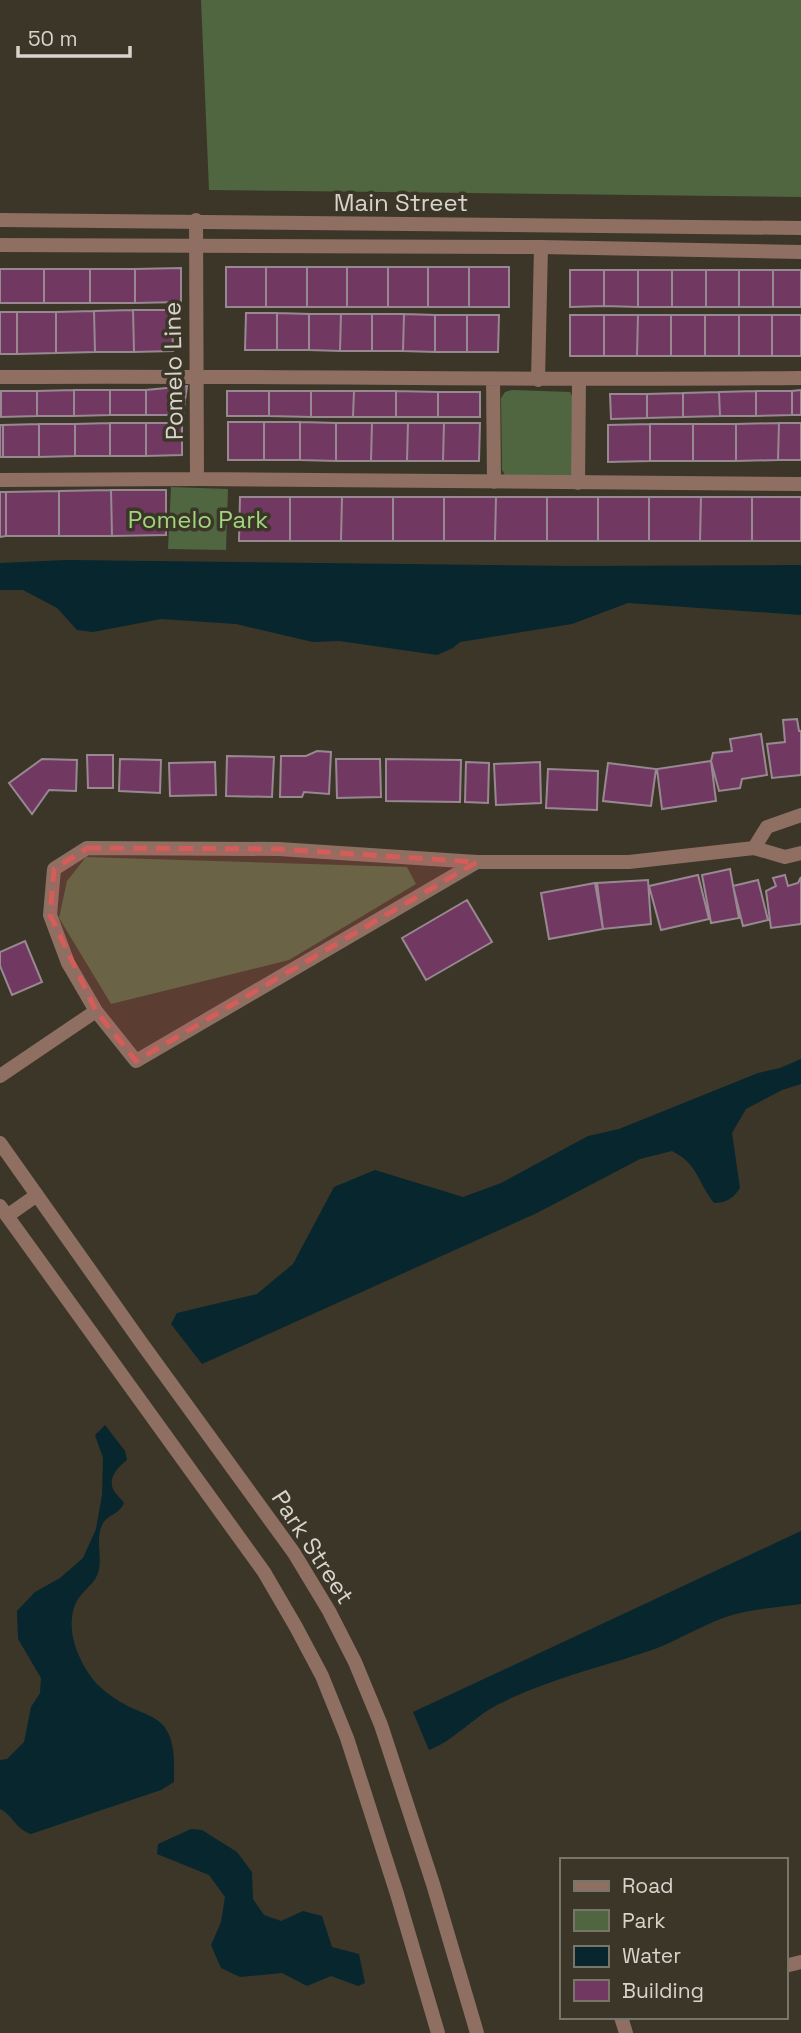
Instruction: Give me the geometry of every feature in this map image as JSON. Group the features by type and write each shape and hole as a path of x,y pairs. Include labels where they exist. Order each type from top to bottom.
{"street":[{"name":"Main Street","path":"0,220 801,228"},
{"name":"Pomelo Line","path":"196,220 197,479"},
{"name":"Main Street","path":"0,245 541,247 801,252"},
{"path":"538,380 541,247"},
{"path":"0,377 196,376 493,380 801,378"},
{"path":"493,380 494,482"},
{"path":"578,483 579,380"},
{"path":"0,480 801,484"},
{"path":"754,848 766,827 801,815"},
{"path":"477,862 136,1061 96,1011 68,963 50,915 54,870 88,848 279,849 477,862 629,862 754,848 785,857 801,853"},
{"path":"0,1076 96,1011"},
{"name":"Park Street","path":"0,1143 294,1553 329,1611 355,1662 381,1726 433,1884 477,2033"},
{"path":"37,1195 3,1211 264,1572 322,1676 347,1738 439,2033"}],"highlighted area":[{"path":"87,848 279,849 477,862 136,1061 96,1011 50,915 54,869"}],"green space":[{"path":"201,0 801,0 801,197 209,190"},
{"path":"505,392 570,392 574,400 573,471 569,477 505,475 502,470 501,398"},
{"name":"Pomelo Park","path":"171,487 228,489 226,550 168,549"},
{"path":"86,857 407,867 416,884 289,960 111,1004 59,918 67,881"}],"water":[{"path":"67,560 573,566 801,565 801,615 628,603 572,624 460,642 437,655 339,641 313,642 236,624 161,619 93,632 77,630 57,608 23,590 0,590 0,563"},
{"path":"801,1059 801,1084 782,1090 746,1109 732,1133 740,1188 726,1201 714,1203 692,1168 672,1151 640,1159 537,1213 202,1364 171,1324 177,1313 257,1294 293,1264 334,1187 375,1170 463,1197 501,1183 588,1136 619,1129 758,1073"},
{"path":"105,1425 125,1451 127,1460 117,1469 112,1480 114,1491 124,1503 102,1525 98,1573 76,1602 72,1618 73,1636 83,1663 99,1686 119,1701 163,1725 172,1745 174,1782 161,1790 31,1834 21,1829 0,1809 0,1760 7,1759 24,1742 31,1707 40,1693 41,1678 18,1639 17,1611 35,1592 60,1578 83,1558 96,1529 102,1495 103,1458 95,1435"},
{"path":"801,1531 801,1604 732,1615 655,1649 537,1687 490,1709 429,1750 413,1712"},
{"path":"191,1829 202,1830 237,1852 252,1872 253,1899 264,1915 281,1921 303,1911 322,1916 332,1947 359,1954 365,1983 358,1986 331,1976 307,1986 282,1973 240,1977 221,1968 211,1945 221,1922 225,1897 209,1875 157,1854 158,1844"}],"building":[{"path":"226,267 266,267 266,307 226,307"},
{"path":"266,267 307,267 307,307 266,307"},
{"path":"307,267 347,267 347,307 307,307"},
{"path":"347,267 388,267 388,307 347,307"},
{"path":"388,267 428,267 428,307 388,307"},
{"path":"428,267 469,267 469,307 428,307"},
{"path":"469,267 509,267 509,307 469,307"},
{"path":"181,268 181,302 135,303 135,269"},
{"path":"0,269 44,269 44,303 0,303"},
{"path":"44,269 90,269 90,303 44,303"},
{"path":"90,269 135,269 135,303 90,303"},
{"path":"570,270 604,270 604,306 570,307"},
{"path":"604,270 638,270 638,307 604,306"},
{"path":"638,270 672,270 672,307 638,307"},
{"path":"672,270 706,270 706,307 672,307"},
{"path":"706,270 739,270 739,307 706,307"},
{"path":"739,270 773,270 773,307 739,307"},
{"path":"773,270 801,270 801,307 773,307"},
{"path":"133,310 134,352 95,352 94,311"},
{"path":"133,310 172,310 173,351 134,352"},
{"path":"94,311 95,352 56,353 56,312"},
{"path":"0,312 17,312 17,354 0,354"},
{"path":"17,312 56,312 56,353 17,354"},
{"path":"246,313 277,313 277,350 245,350"},
{"path":"277,313 309,314 309,350 277,350"},
{"path":"309,314 341,314 340,351 309,350"},
{"path":"341,314 372,314 372,351 340,351"},
{"path":"372,314 404,314 403,351 372,351"},
{"path":"404,314 435,315 435,352 403,351"},
{"path":"435,315 467,315 467,352 435,352"},
{"path":"467,315 499,315 498,352 467,352"},
{"path":"570,315 604,315 604,356 570,356"},
{"path":"604,315 638,315 637,356 604,356"},
{"path":"638,315 671,315 671,356 637,356"},
{"path":"671,315 705,315 705,356 671,356"},
{"path":"705,315 739,315 739,356 705,356"},
{"path":"739,315 772,315 772,356 739,356"},
{"path":"772,315 801,315 801,356 772,356"},
{"path":"187,386 183,415 146,415 146,390"},
{"path":"74,390 110,390 110,415 74,416"},
{"path":"74,390 74,416 37,416 37,391"},
{"path":"110,390 146,390 146,415 110,415"},
{"path":"801,390 801,415 792,415 792,391"},
{"path":"1,391 37,391 37,416 1,417"},
{"path":"227,391 269,391 269,416 227,416"},
{"path":"269,391 311,391 311,417 269,416"},
{"path":"311,391 354,391 353,417 311,417"},
{"path":"354,391 396,391 396,417 353,417"},
{"path":"396,391 438,392 438,417 396,417"},
{"path":"756,391 756,416 720,416 719,392"},
{"path":"756,391 792,391 792,415 756,416"},
{"path":"438,392 480,392 480,417 438,417"},
{"path":"719,392 720,416 683,417 683,393"},
{"path":"683,393 683,417 647,418 647,394"},
{"path":"610,394 647,394 647,418 611,419"},
{"path":"228,422 264,422 264,460 228,460"},
{"path":"264,422 300,422 300,460 264,460"},
{"path":"300,422 336,423 336,461 300,460"},
{"path":"110,423 110,456 75,456 75,424"},
{"path":"110,423 146,423 146,456 110,456"},
{"path":"146,423 182,423 182,455 146,456"},
{"path":"336,423 372,423 371,461 336,461"},
{"path":"372,423 408,423 407,461 371,461"},
{"path":"408,423 444,423 443,461 407,461"},
{"path":"444,423 480,423 479,461 443,461"},
{"path":"779,423 778,460 736,461 736,424"},
{"path":"779,423 801,423 801,460 778,460"},
{"path":"39,424 75,424 75,456 39,457"},
{"path":"39,424 39,457 3,457 3,425"},
{"path":"650,424 650,461 608,462 608,425"},
{"path":"650,424 693,424 693,461 650,461"},
{"path":"693,424 736,424 736,461 693,461"},
{"path":"0,425 3,425 3,457 0,457"},
{"path":"111,490 112,536 59,536 59,491"},
{"path":"111,490 166,490 166,535 112,536"},
{"path":"59,491 59,536 6,536 6,492"},
{"path":"0,492 6,492 6,536 0,537"},
{"path":"240,497 290,497 290,541 239,541"},
{"path":"290,497 342,497 341,541 290,541"},
{"path":"342,497 393,497 393,541 341,541"},
{"path":"393,497 444,497 444,541 393,541"},
{"path":"444,497 496,497 495,541 444,541"},
{"path":"496,497 547,497 547,541 495,541"},
{"path":"547,497 598,497 598,541 547,541"},
{"path":"598,497 649,497 649,541 598,541"},
{"path":"649,497 701,497 700,541 649,541"},
{"path":"701,497 752,497 752,541 700,541"},
{"path":"752,497 801,497 801,541 752,541"},
{"path":"797,719 801,731 801,775 772,778 767,744 785,742 783,720"},
{"path":"761,734 767,775 742,779 740,788 719,791 711,761 713,753 732,751 730,739"},
{"path":"317,751 331,752 329,794 304,792 302,797 280,797 281,756 306,756"},
{"path":"87,755 113,755 113,788 88,788"},
{"path":"227,756 274,757 272,797 226,796"},
{"path":"42,759 77,760 76,791 49,790 32,814 9,783"},
{"path":"120,759 161,760 160,793 119,791"},
{"path":"336,759 380,759 381,797 337,798"},
{"path":"386,759 461,760 460,802 386,801"},
{"path":"711,761 716,801 662,809 657,769"},
{"path":"215,762 216,795 170,796 169,763"},
{"path":"466,762 489,763 488,803 465,802"},
{"path":"540,762 541,803 496,805 494,764"},
{"path":"608,763 656,769 651,806 603,801"},
{"path":"548,769 598,771 597,810 546,808"},
{"path":"730,869 739,918 711,923 702,875"},
{"path":"698,875 709,919 661,930 649,886"},
{"path":"785,875 788,886 798,883 801,877 801,924 771,928 766,891 776,886 773,878"},
{"path":"648,880 651,924 603,929 597,883"},
{"path":"758,880 768,920 743,926 733,886"},
{"path":"595,883 603,929 549,939 541,893"},
{"path":"467,900 492,942 426,980 402,938"},
{"path":"25,941 42,982 12,995 0,966 0,952"}]}
